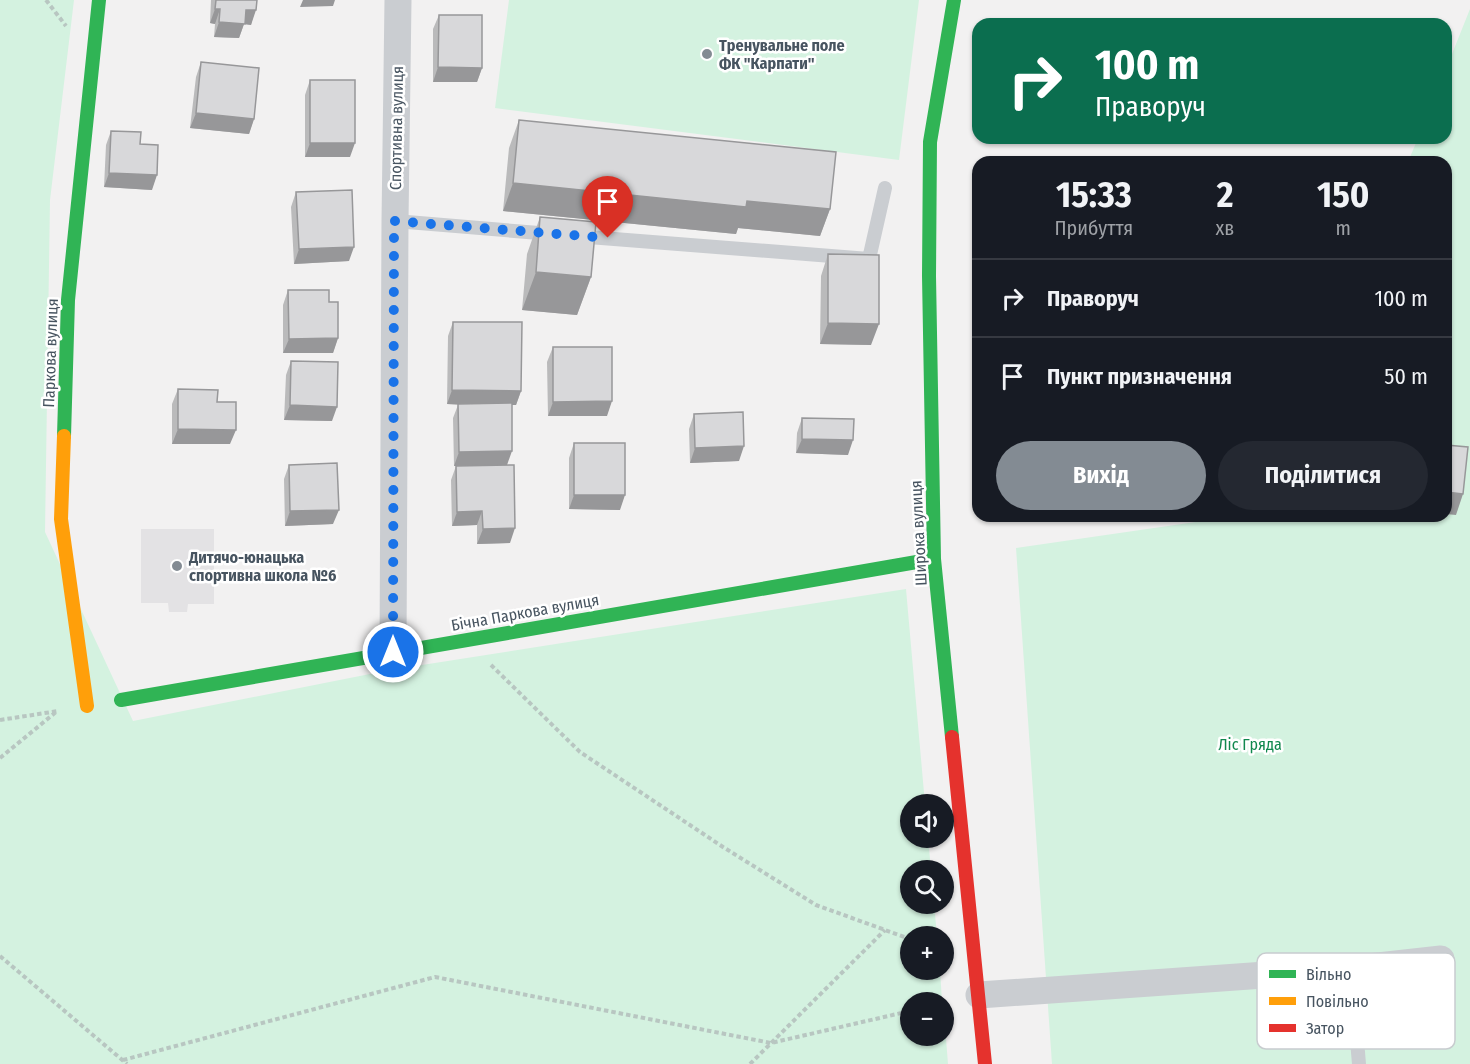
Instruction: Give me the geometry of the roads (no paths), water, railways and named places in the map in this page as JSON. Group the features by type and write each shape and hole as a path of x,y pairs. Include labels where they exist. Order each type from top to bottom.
{"street":[{"name":"Паркова вулиця","path":"87,706 61,519 68,300 99,0"},
{"name":"Спортивна вулиця","path":"393,652 394,221 398,0"},
{"name":"Широка вулиця","path":"954,0 930,141 929,310 934,559 985,1064"},
{"name":"Бічна Паркова вулиця","path":"121,700 934,559"},
{"path":"979,995 1257,976"}],"lane":[{"path":"394,221 869,259 885,188"},
{"path":"1358,1049 1359,1064"}],"place":[{"name":"Тренувальне поле ФК \"Карпати\"","path":"707,54"},
{"name":"Дитячо-юнацька спортивна школа №6","path":"177,566"}],"park label":[{"name":"Ліс Гряда","path":"1250,744"}]}
